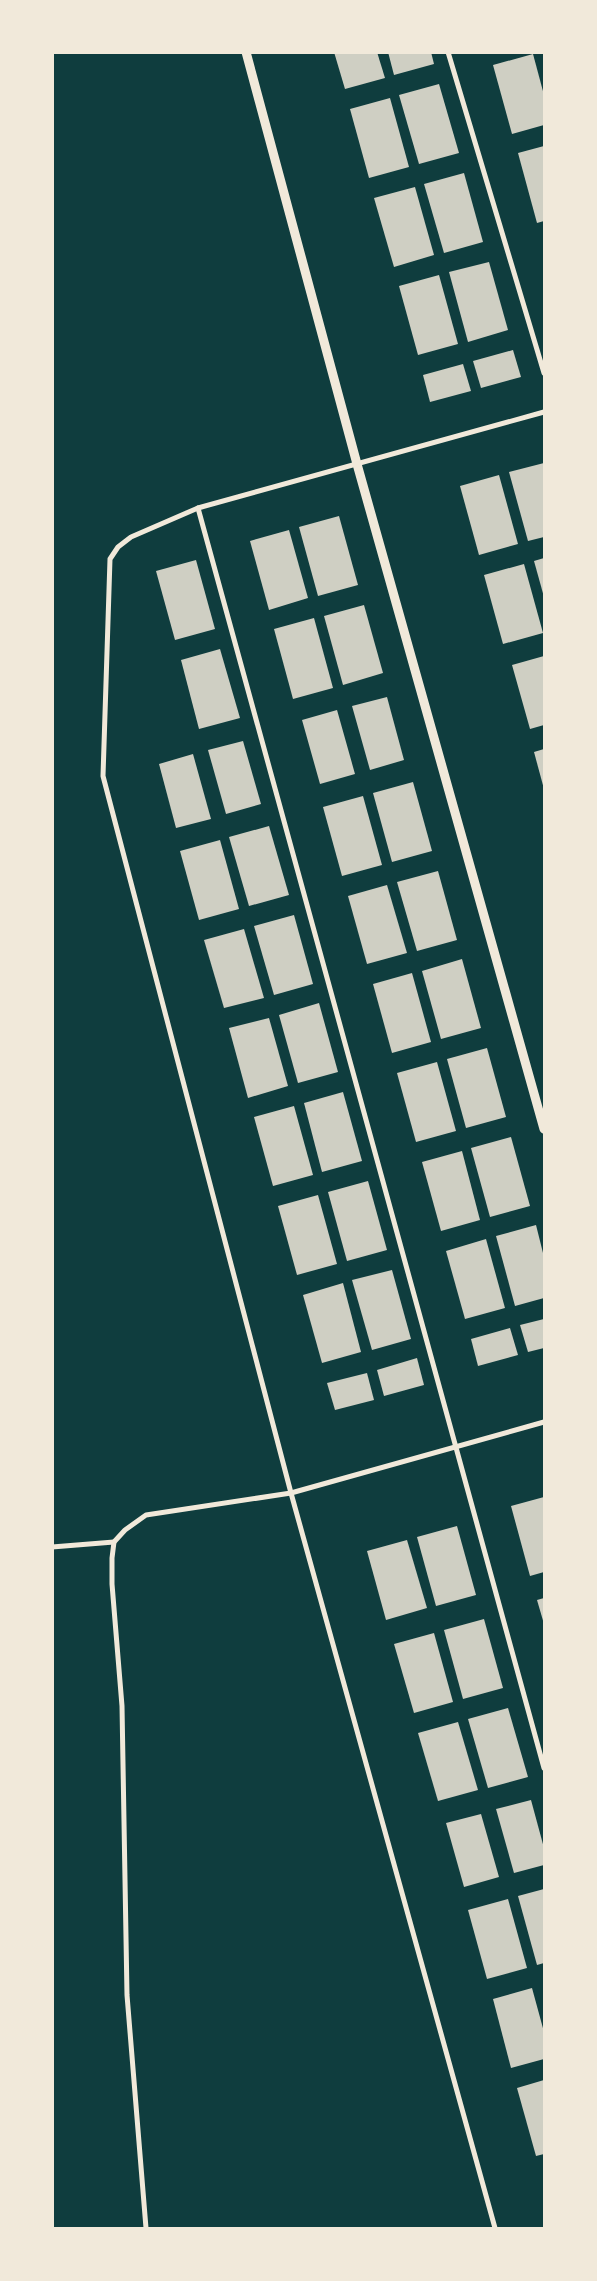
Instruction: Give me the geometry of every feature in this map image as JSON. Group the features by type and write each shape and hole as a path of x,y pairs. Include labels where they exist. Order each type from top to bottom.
{"street":[{"path":"246,52 356,464 544,1129"},
{"path":"448,52 544,373"},
{"path":"495,2228 291,1493 103,776 110,559 118,546 131,537 198,508 544,412"},
{"path":"198,508 544,1768"},
{"path":"146,2228 127,1995 122,1706 112,1584 114,1542 125,1530 146,1515 291,1493 544,1422"},
{"path":"52,1547 114,1542"}],"building":[{"path":"334,52 377,52 385,78 345,89"},
{"path":"388,52 431,52 434,64 394,75"},
{"path":"533,54 544,95 544,125 512,134 493,65"},
{"path":"439,84 459,153 419,164 399,95"},
{"path":"390,98 409,167 369,178 350,109"},
{"path":"544,146 544,221 537,223 518,153"},
{"path":"464,173 483,242 444,253 424,184"},
{"path":"415,187 434,255 394,267 374,198"},
{"path":"489,262 508,330 468,342 449,272"},
{"path":"439,275 458,344 418,355 399,286"},
{"path":"513,350 521,377 481,388 473,361"},
{"path":"463,364 471,391 430,402 423,375"},
{"path":"544,463 544,537 528,541 509,472"},
{"path":"499,475 518,544 479,555 460,486"},
{"path":"339,516 358,585 318,596 299,527"},
{"path":"289,530 308,598 269,610 250,541"},
{"path":"544,558 544,597 534,561"},
{"path":"196,560 215,629 175,640 156,571"},
{"path":"524,564 543,633 503,644 484,575"},
{"path":"364,605 383,673 343,685 324,616"},
{"path":"314,618 333,688 293,699 274,629"},
{"path":"220,649 240,718 199,729 181,660"},
{"path":"544,656 544,725 530,729 512,665"},
{"path":"387,697 404,760 370,770 352,706"},
{"path":"337,710 355,774 320,784 302,720"},
{"path":"243,741 261,804 226,814 208,750"},
{"path":"544,749 544,789 534,752"},
{"path":"193,754 211,819 176,828 159,764"},
{"path":"413,782 432,851 392,862 373,793"},
{"path":"363,796 382,865 342,876 323,807"},
{"path":"269,826 289,895 249,906 229,837"},
{"path":"220,840 239,909 199,920 180,851"},
{"path":"438,871 457,940 417,951 397,882"},
{"path":"387,885 407,953 367,964 348,896"},
{"path":"294,915 313,984 274,995 254,926"},
{"path":"244,929 264,998 224,1008 204,940"},
{"path":"462,959 481,1028 441,1039 422,971"},
{"path":"412,973 431,1042 392,1053 373,984"},
{"path":"319,1003 338,1072 298,1083 279,1015"},
{"path":"269,1018 288,1086 248,1098 229,1028"},
{"path":"487,1048 506,1117 466,1128 447,1059"},
{"path":"437,1062 456,1131 416,1142 397,1073"},
{"path":"343,1092 362,1161 322,1172 304,1103"},
{"path":"294,1106 313,1175 273,1186 254,1117"},
{"path":"511,1137 530,1206 490,1217 471,1148"},
{"path":"462,1151 480,1220 441,1231 422,1162"},
{"path":"368,1181 387,1250 347,1261 328,1192"},
{"path":"318,1195 337,1264 297,1275 278,1206"},
{"path":"536,1225 544,1257 544,1298 515,1306 496,1236"},
{"path":"486,1239 505,1308 465,1319 446,1251"},
{"path":"392,1270 411,1339 372,1350 352,1280"},
{"path":"343,1283 361,1352 322,1363 303,1295"},
{"path":"544,1319 544,1348 528,1352 520,1325"},
{"path":"510,1328 518,1355 478,1366 471,1339"},
{"path":"417,1358 424,1385 384,1396 377,1370"},
{"path":"367,1373 374,1400 335,1410 327,1383"},
{"path":"544,1497 544,1572 530,1576 511,1506"},
{"path":"457,1526 476,1595 436,1606 417,1537"},
{"path":"407,1540 427,1608 386,1620 367,1551"},
{"path":"544,1598 544,1624 537,1600"},
{"path":"484,1619 503,1688 463,1699 444,1630"},
{"path":"434,1633 453,1702 414,1713 394,1644"},
{"path":"508,1708 528,1777 488,1788 468,1719"},
{"path":"458,1722 478,1790 438,1801 418,1733"},
{"path":"531,1800 544,1848 544,1865 514,1873 496,1809"},
{"path":"481,1814 499,1877 464,1887 446,1823"},
{"path":"544,1889 544,1963 537,1965 518,1896"},
{"path":"508,1899 527,1968 487,1979 468,1910"},
{"path":"532,1988 544,2032 544,2059 511,2068 493,1999"},
{"path":"544,2080 544,2154 536,2156 517,2088"}]}
